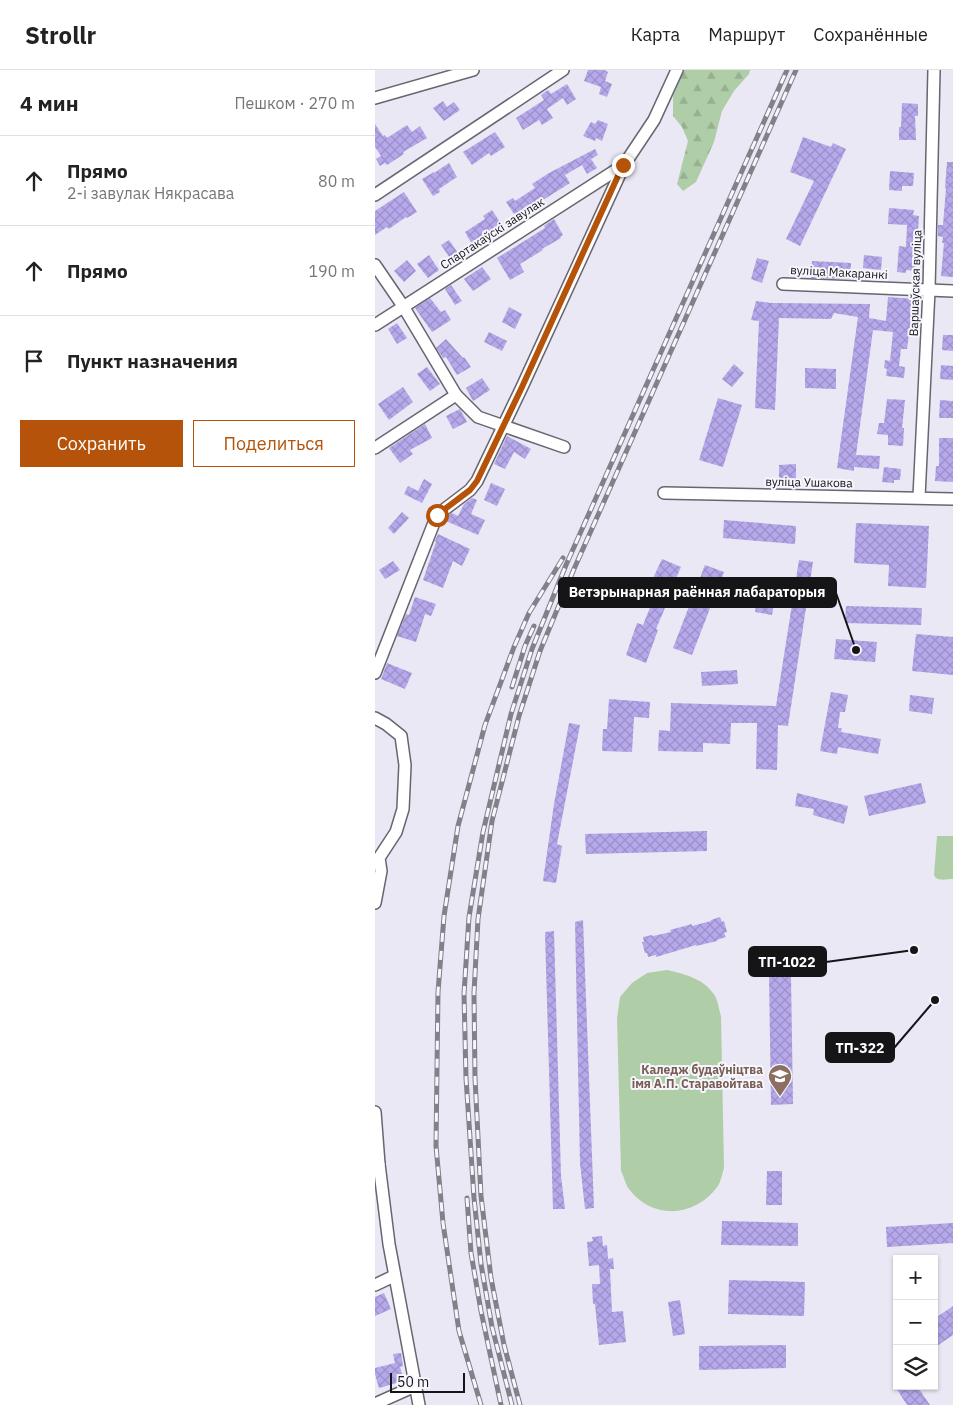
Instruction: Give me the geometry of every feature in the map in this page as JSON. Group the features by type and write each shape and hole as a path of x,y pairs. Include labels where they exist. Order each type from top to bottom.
{"street":[{"path":"375,98 473,70"},
{"path":"375,195 563,70"},
{"path":"375,673 437,515 470,490 477,481 623,165 655,120 677,70"},
{"name":"Варшаўская вуліца","path":"919,497 929,290 934,70"},
{"name":"Спартакаўскі завулак","path":"375,325 623,165"},
{"path":"375,265 403,306 456,395 478,417 564,446"},
{"name":"вуліца Макаранкі","path":"783,284 953,291"},
{"path":"375,448 456,395"},
{"name":"вуліца Ушакова","path":"664,493 953,499"},
{"path":"375,718 401,736 405,765 403,809 396,832 377,859 381,871 375,903"},
{"path":"375,1112 377,1165 394,1276 419,1405"},
{"path":"375,1285 394,1276"},
{"path":"375,1404 415,1386"}],"green space":[{"path":"684,70 750,70 722,111 714,142 696,182 683,191 677,184 688,141 682,127 673,116 673,96"},
{"path":"937,836 953,836 953,879 937,879 934,875"},
{"path":"667,970 700,981 706,985 716,998 721,1016 724,1168 718,1186 709,1197 686,1209 673,1211 649,1206 638,1199 628,1187 621,1171 617,1018 620,997 632,983 647,973"}],"building":[{"path":"588,70 604,70 608,72 605,81 612,84 607,97 599,94 601,87 584,81"},
{"path":"567,84 576,99 567,105 563,98 547,109 553,118 542,125 539,120 523,130 516,118 544,100 541,95 548,90 551,94"},
{"path":"443,101 447,107 454,102 460,110 444,121 433,108"},
{"path":"902,103 918,104 918,116 915,116 916,140 899,140"},
{"path":"598,120 608,124 602,141 596,138 595,141 583,136 591,122 595,124"},
{"path":"375,124 383,136 385,135 387,138 407,125 412,132 420,126 427,138 403,152 404,154 387,165 385,163 380,166 376,159 381,156 375,147"},
{"path":"495,132 505,147 491,156 489,153 472,165 463,152"},
{"path":"803,137 831,147 833,143 846,149 800,246 786,239 814,181 790,172"},
{"path":"595,149 598,155 591,159 597,168 587,174 582,165 565,175 570,183 516,217 506,202 513,198 515,201 535,188 532,184"},
{"path":"947,162 953,162 953,277 941,276 944,243 942,243 943,237 938,236 938,225 943,225"},
{"path":"449,163 457,177 439,189 440,192 433,196 422,179"},
{"path":"890,171 914,173 913,186 902,186 902,191 889,190"},
{"path":"404,192 417,212 375,235 375,211"},
{"path":"889,208 914,210 913,215 919,216 918,231 922,231 922,241 918,240 915,271 897,272 899,246 906,247 907,225 888,224"},
{"path":"492,210 502,225 473,246 465,232 485,219 483,216"},
{"path":"554,219 563,235 561,238 520,264 524,272 510,280 497,258 545,228 544,226"},
{"path":"449,240 460,256 452,261 441,245"},
{"path":"429,255 439,270 428,278 417,264"},
{"path":"864,255 882,257 881,270 863,268"},
{"path":"757,258 769,261 762,283 751,279"},
{"path":"407,260 416,271 404,282 394,271"},
{"path":"812,261 851,263 850,279 811,278"},
{"path":"482,267 491,279 473,291 464,279"},
{"path":"451,285 462,301 455,305 445,289"},
{"path":"888,297 914,299 907,349 901,349 899,366 905,367 904,378 886,376 887,369 884,368 885,360 890,361 893,332 873,330 856,455 880,456 879,469 854,467 854,471 837,468 858,317 834,313 831,319 779,318 775,410 755,408 759,321 751,320 756,301 771,303 870,304 869,318 886,321"},
{"path":"430,298 441,312 445,310 451,320 432,332 415,308"},
{"path":"509,307 522,314 515,329 502,322"},
{"path":"397,323 407,338 397,344 388,329"},
{"path":"489,332 507,341 502,351 484,342"},
{"path":"943,335 953,335 953,351 942,350"},
{"path":"446,339 471,367 457,375 446,357 443,358 436,348"},
{"path":"734,364 744,373 732,387 722,379"},
{"path":"941,365 953,366 953,380 940,379"},
{"path":"427,367 440,384 430,391 417,374"},
{"path":"805,368 836,369 836,389 805,388"},
{"path":"482,378 490,390 473,401 466,388"},
{"path":"403,387 413,402 389,420 378,404"},
{"path":"718,398 742,405 723,467 699,460"},
{"path":"887,399 905,400 902,428 904,428 903,446 888,445 888,435 877,434 879,423 884,423"},
{"path":"940,400 953,401 953,418 939,418"},
{"path":"460,409 467,422 453,429 446,416"},
{"path":"425,424 432,438 410,450 413,454 400,463 389,448"},
{"path":"507,436 531,449 525,459 514,452 505,469 494,464"},
{"path":"939,438 953,438 953,482 935,481 936,466 939,466"},
{"path":"796,464 796,482 779,482 779,465"},
{"path":"884,467 901,469 900,480 894,480 894,483 882,482"},
{"path":"424,479 432,484 422,503 404,494 408,486 418,491"},
{"path":"491,483 505,489 497,506 484,500"},
{"path":"472,498 477,500 471,514 485,520 478,535 446,521 452,513 458,516 464,504"},
{"path":"402,512 409,518 394,534 388,528"},
{"path":"724,520 796,526 795,544 723,538"},
{"path":"856,523 929,526 926,588 888,586 889,565 854,563"},
{"path":"438,534 470,549 462,566 453,561 443,588 423,580"},
{"path":"662,559 681,567 663,607 665,608 656,629 658,630 646,663 626,655 637,623 643,625 655,595 647,591"},
{"path":"799,560 813,562 788,726 778,725 777,770 756,769 757,723 731,723 730,744 703,743 703,752 658,751 659,730 670,731 671,703 776,706"},
{"path":"393,561 400,570 385,579 379,570"},
{"path":"705,565 724,572 692,655 673,648"},
{"path":"761,577 778,580 772,615 755,612"},
{"path":"415,597 436,604 431,616 425,614 416,642 397,636 406,614 409,615"},
{"path":"846,606 922,608 921,625 845,623"},
{"path":"916,634 953,637 953,675 912,671"},
{"path":"836,639 877,642 875,662 834,659"},
{"path":"387,663 412,673 405,689 381,679"},
{"path":"737,670 738,684 702,686 701,672"},
{"path":"831,692 848,695 845,712 840,712 838,728 842,728 841,732 881,739 878,754 838,747 837,754 820,751"},
{"path":"910,695 934,698 932,714 909,711"},
{"path":"609,699 650,702 649,718 634,717 632,752 602,751 603,729 607,729"},
{"path":"569,723 580,725 557,844 562,846 556,883 543,881 554,804"},
{"path":"921,783 926,803 869,816 864,796"},
{"path":"797,793 848,806 844,824 813,815 814,809 795,806"},
{"path":"707,831 707,851 586,854 585,834"},
{"path":"720,917 722,922 724,921 727,932 724,933 726,937 656,957 656,955 648,957 647,953 645,953 642,942 644,942 643,937 671,932 670,930 692,924 692,926"},
{"path":"583,920 594,1208 585,1209 580,1163 575,922"},
{"path":"554,931 561,1176 565,1209 553,1209 545,932"},
{"path":"769,977 791,977 793,1104 771,1105"},
{"path":"767,1171 782,1171 782,1205 766,1205"},
{"path":"722,1221 798,1223 798,1246 721,1245"},
{"path":"953,1223 953,1243 887,1247 886,1227"},
{"path":"602,1236 603,1246 607,1245 608,1259 613,1258 614,1269 610,1269 612,1312 623,1311 626,1342 599,1345 592,1284 600,1284 599,1265 589,1266 587,1242 593,1241 592,1237"},
{"path":"729,1280 805,1282 804,1316 728,1314"},
{"path":"384,1293 391,1309 375,1316 375,1297"},
{"path":"680,1300 685,1334 673,1336 668,1302"},
{"path":"953,1306 953,1335 938,1345 938,1345 938,1316"},
{"path":"786,1345 786,1368 699,1370 699,1346"},
{"path":"401,1353 403,1366 400,1367 404,1381 379,1388 375,1368 395,1363 393,1354"},
{"path":"898,1390 920,1390 930,1405 907,1405"}],"railway":[{"path":"512,1405 492,1327 481,1264 474,1198 466,1078 464,994 469,917 483,832 511,714 532,649 566,565 787,70"},
{"path":"520,1405 504,1345 491,1278 481,1196 475,1078 474,993 478,919 492,821 519,716 540,651 574,569 796,70"},
{"path":"481,1405 459,1331 443,1223 436,1146 438,992 444,916 458,826 485,725 514,647 529,613 563,558"},
{"path":"512,687 525,646 534,626"},
{"path":"467,1198 471,1253 501,1405"}],"place":[{"name":"Ветэрынарная раённая лабараторыя","path":"856,650"},
{"name":"ТП-1022","path":"914,950"},
{"name":"ТП-322","path":"935,1000"},
{"name":"Каледж будаўніцтва імя А.П. Старавойтава","path":"780,1097"}],"route":[{"path":"437,515 470,490 477,481 623,165"}]}
